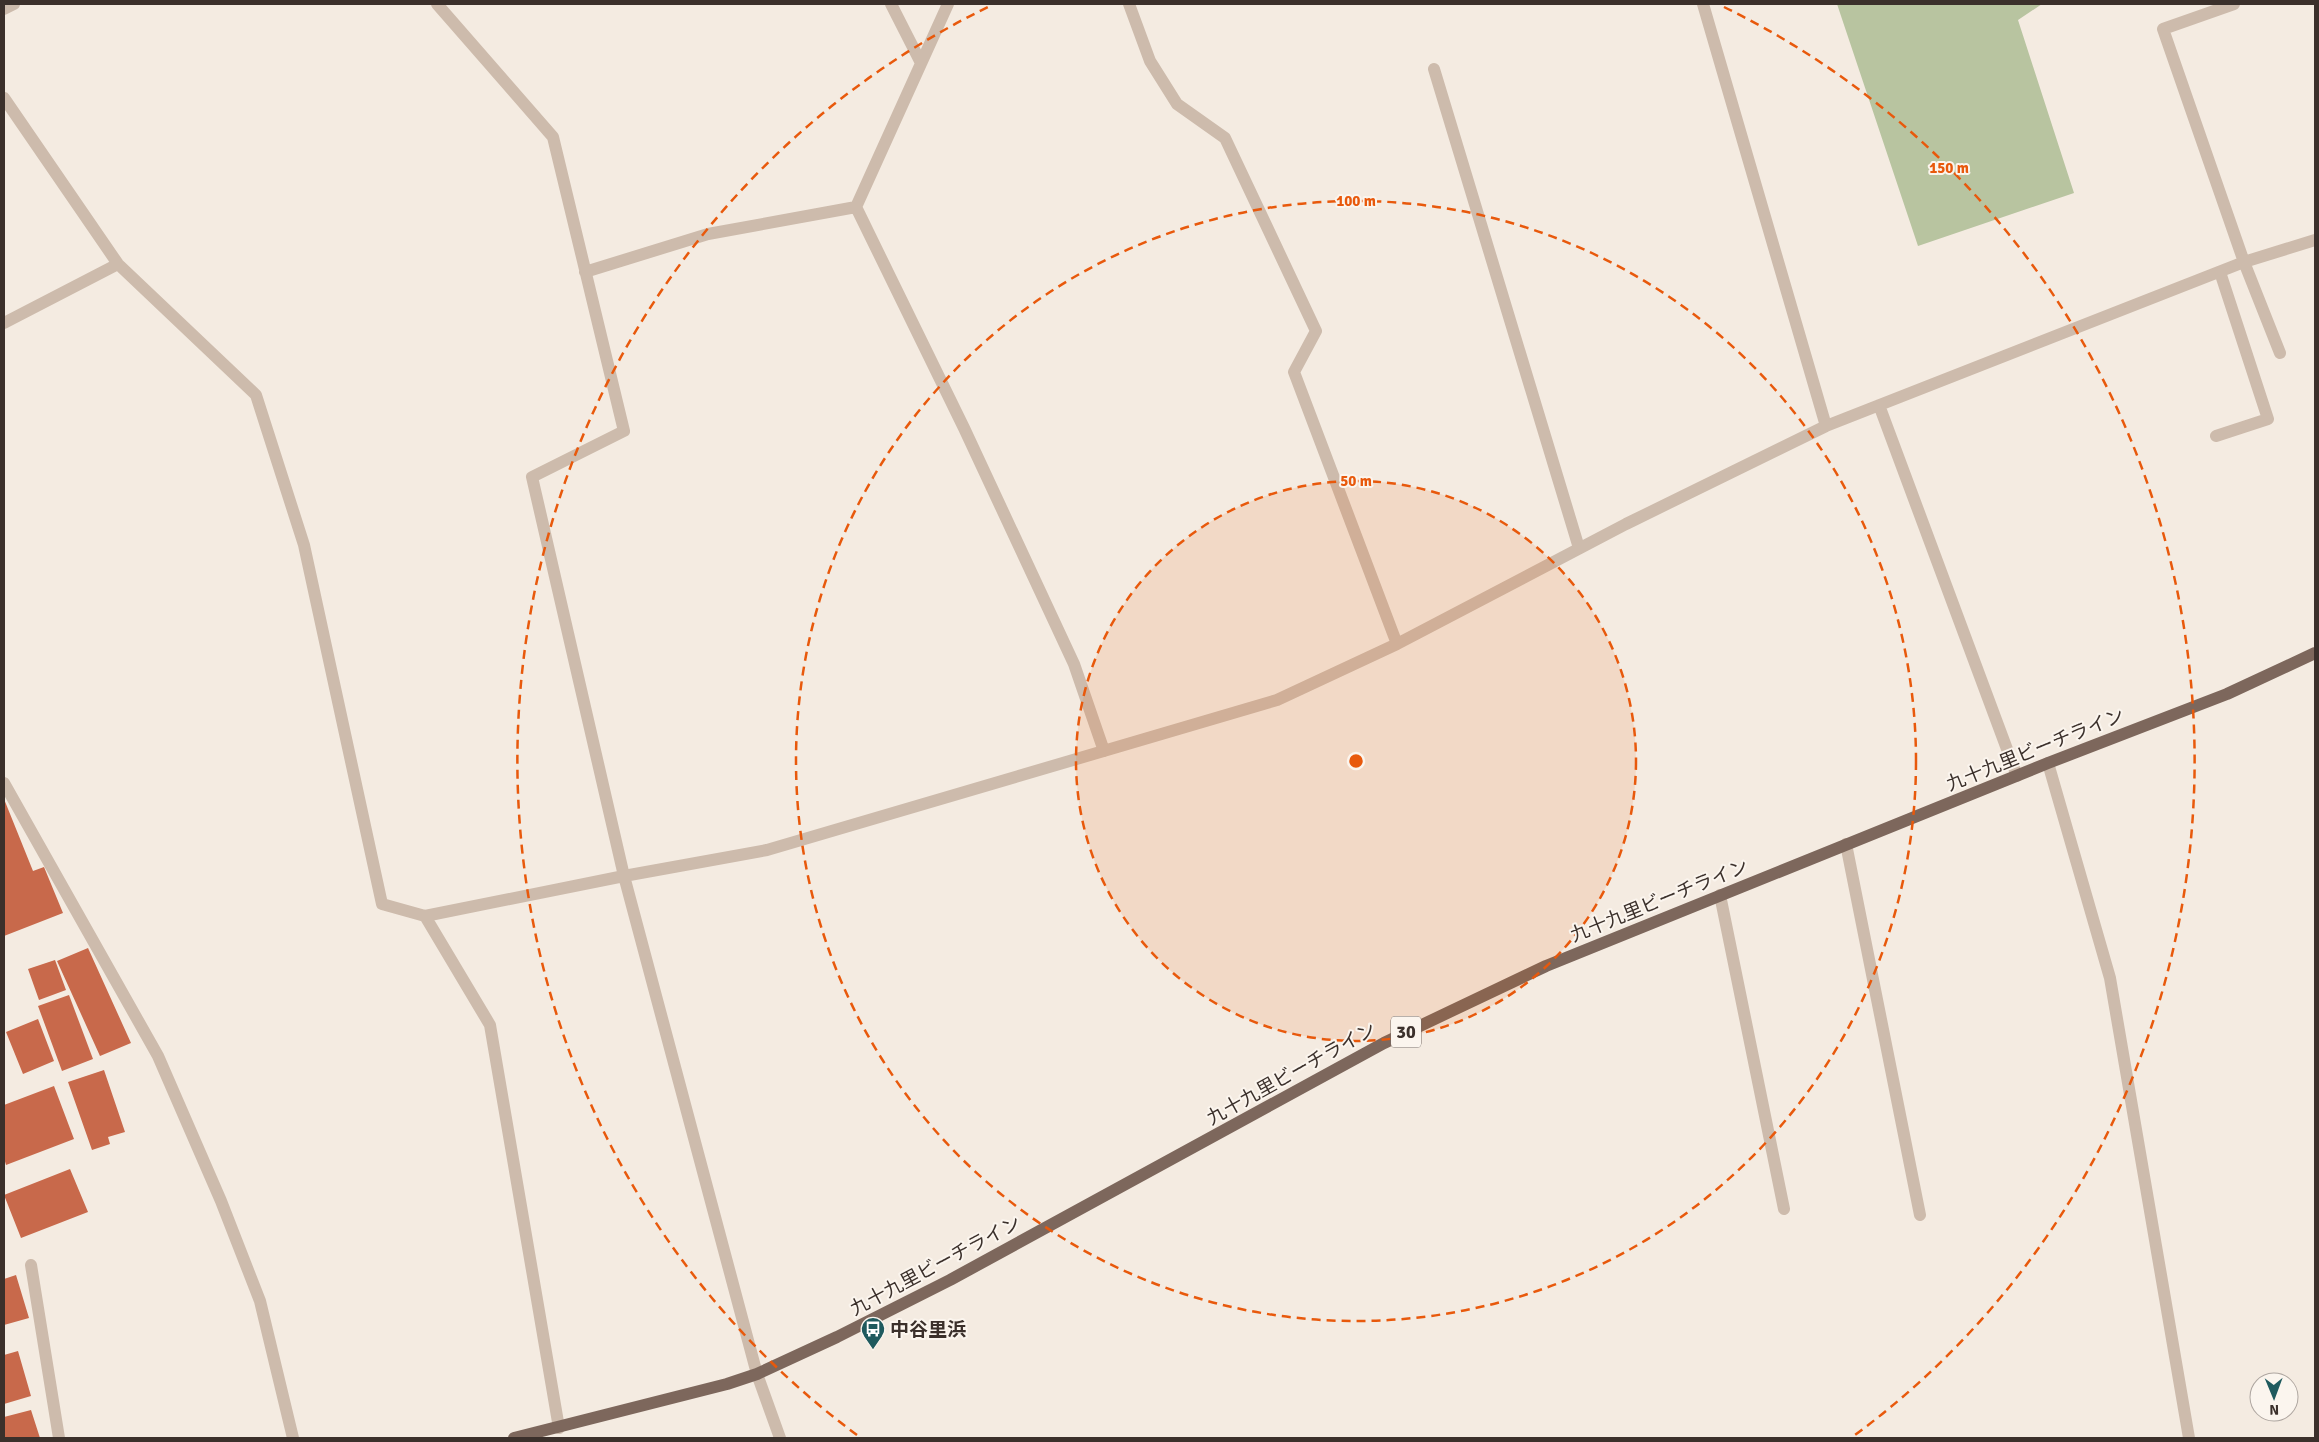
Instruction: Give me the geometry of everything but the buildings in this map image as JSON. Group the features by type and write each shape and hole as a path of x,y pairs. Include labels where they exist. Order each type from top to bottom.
{"main road":[{"name":"九十九里ビーチライン","path":"514,1438 727,1384 757,1374 837,1337 950,1280 1384,1043 1546,966 2048,763 2227,694 2315,653"}],"street":[{"path":"4,9 14,4"},
{"path":"437,4 553,137 624,431 532,477 624,876 757,1374 780,1438"},
{"path":"891,4 921,63"},
{"path":"856,207 948,4"},
{"path":"1128,4 1150,61 1177,104 1226,138 1316,332 1294,372 1397,644"},
{"path":"1703,4 1826,426"},
{"path":"2234,4 2163,28 2244,262 2280,352"},
{"path":"1434,69 1579,548"},
{"path":"4,98 118,264 256,395 304,545 382,904 425,916 624,876 767,850 1277,700 1397,644 1579,548 1826,426 2244,262 2315,240"},
{"path":"585,272 708,234 856,207"},
{"path":"856,207 964,428 1074,664 1104,751"},
{"path":"4,323 118,264"},
{"path":"2216,436 2268,419 2220,272"},
{"path":"1879,406 2017,776"},
{"path":"2048,763 2110,978 2189,1438"},
{"path":"4,783 158,1056 221,1201 260,1301 293,1438"},
{"path":"1846,844 1920,1214"},
{"path":"1720,895 1784,1209"},
{"path":"425,916 490,1025 559,1428"},
{"path":"31,1266 59,1438"}],"green space":[{"path":"1837,4 2042,4 2018,20 2074,193 1918,246"}],"place":[{"name":"中谷里浜","path":"873,1350"}]}
